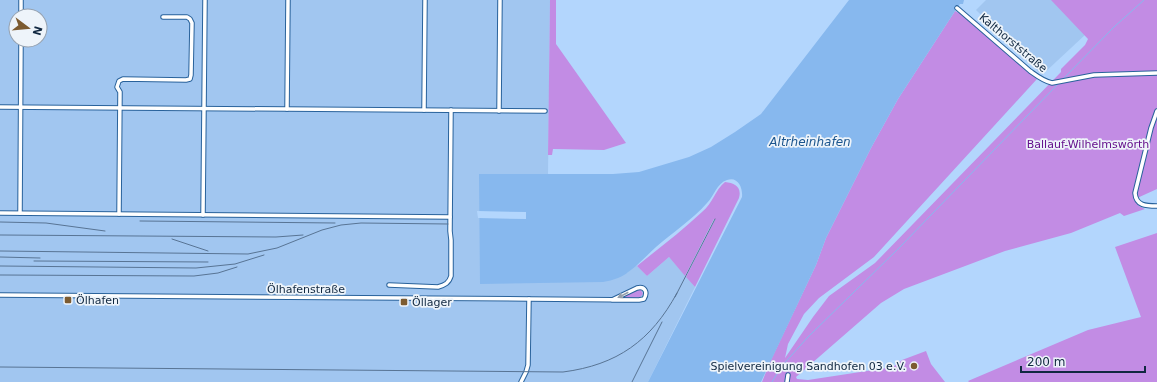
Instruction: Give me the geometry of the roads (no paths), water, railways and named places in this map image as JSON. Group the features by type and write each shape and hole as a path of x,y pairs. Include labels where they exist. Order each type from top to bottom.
{"street":[{"path":"203,214 205,0"},
{"path":"287,109 288,0"},
{"path":"424,110 425,0"},
{"path":"499,111 500,0"},
{"name":"Kalthorststraße","path":"957,8 1041,79 1052,83 1094,75 1157,73"},
{"path":"119,214 120,92 117,86 119,81 123,79 186,80 190,79 191,75 192,23 187,17 163,17"},
{"path":"20,213 21,48"},
{"path":"0,107 545,111"},
{"path":"389,285 438,287 448,283 451,276 451,110"},
{"path":"1157,111 1151,128 1135,192 1137,200 1140,204 1145,206 1157,206"},
{"path":"0,212 450,217"},
{"name":"Ölhafenstraße","path":"0,295 612,300 639,300 644,299 646,292 644,288 641,287 612,300"},
{"path":"521,382 528,365 529,299"},
{"path":"787,382 788,376"}],"water":[{"name":"Altrheinhafen","path":"849,0 964,0 963,4 960,4 955,11 898,99 871,148 826,238 816,265 761,382 648,382 742,197 742,190 737,181 731,179 721,184 695,215 623,276 603,282 480,284 479,174 613,174 639,172 689,157 711,147 761,114"}],"waterway":[{"path":"1063,79 1114,27 1144,0"},
{"path":"772,382 781,367 808,337 899,248 1059,83"}],"railway":[{"path":"675,297 715,219"},
{"path":"140,221 335,223"},
{"path":"0,222 46,223 105,231"},
{"path":"0,251 248,254 277,248 322,230 341,225 361,223 448,224"},
{"path":"0,235 276,237 303,235"},
{"path":"172,239 208,251"},
{"path":"0,266 196,268 235,264 264,255"},
{"path":"0,257 40,258"},
{"path":"34,261 208,262"},
{"path":"0,275 194,276 218,273 237,267"},
{"path":"0,367 563,372 582,369 600,363 616,357 630,348 656,325 677,293"},
{"path":"632,382 662,322"}],"place":[{"name":"Ölhafen","path":"68,300"},
{"name":"Öllager","path":"404,302"},
{"name":"Spielvereinigung Sandhofen 03 e.V.","path":"914,366"}],"park label":[{"name":"Ballauf-Wilhelmswörth","path":"1088,144"}]}
